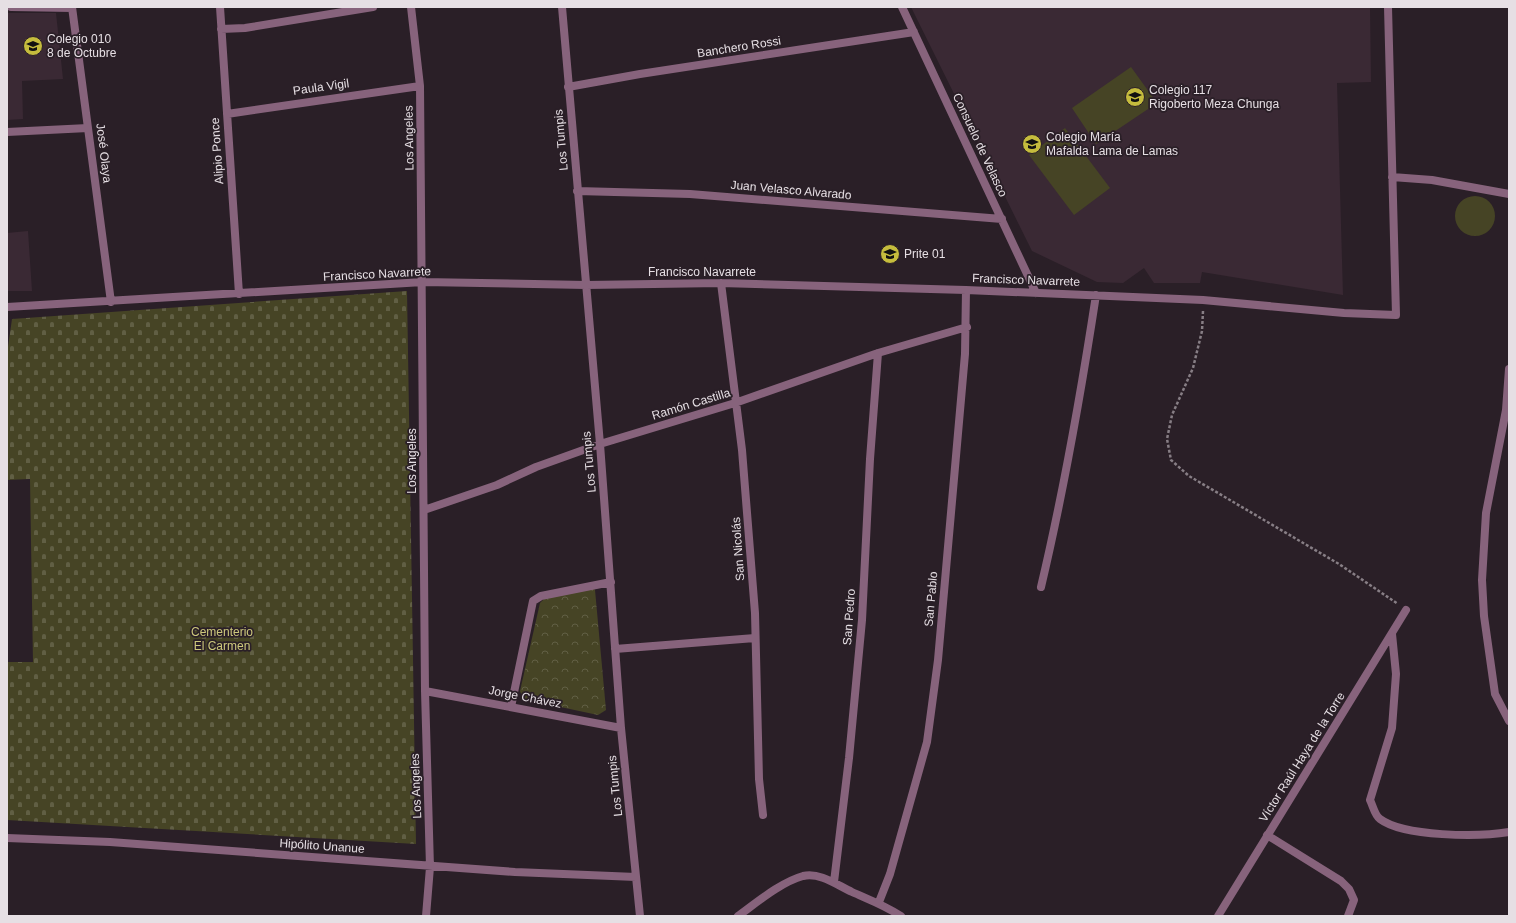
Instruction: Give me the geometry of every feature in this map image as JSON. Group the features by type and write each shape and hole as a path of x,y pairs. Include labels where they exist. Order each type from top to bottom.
{"street":[{"path":"10,7 72,8"},
{"name":"Alipio Ponce","path":"220,7 239,294"},
{"path":"221,29 245,28 373,7"},
{"name":"Los Angeles","path":"411,7 420,86 423,282 425,691 430,867 426,916"},
{"name":"Los Tumpis","path":"562,7 600,444 621,728 640,916"},
{"name":"Consuelo de Velasco","path":"902,7 1036,293"},
{"path":"1388,7 1392,177 1432,180 1509,194"},
{"name":"José Olaya","path":"72,8 111,302"},
{"name":"Banchero Rossi","path":"568,87 640,74 914,32"},
{"name":"Paula Vigil","path":"227,114 420,86"},
{"path":"7,132 88,128"},
{"name":"Francisco Navarrete","path":"7,307 111,302 423,282 586,285 721,283 966,290 1203,300 1344,313 1396,315 1392,177"},
{"name":"Juan Velasco Alvarado","path":"577,192 690,194 1002,219"},
{"name":"San Nicolás","path":"721,283 742,450 755,613 759,779 763,815"},
{"name":"San Pablo","path":"879,902 890,874 927,742 938,660 967,327 966,290"},
{"path":"1041,587 1058,515 1075,430 1096,295"},
{"name":"Ramón Castilla","path":"424,510 497,485 536,467 600,444 735,403 878,353 967,327"},
{"name":"San Pedro","path":"834,882 849,758 862,620 870,459 878,353"},
{"path":"1509,369 1506,410 1486,513 1482,580 1484,616 1495,694 1509,721"},
{"path":"511,707 533,601 541,596 611,582"},
{"name":"Víctor Raúl Haya de la Torre","path":"1218,916 1406,610"},
{"path":"1392,634 1396,674 1392,728 1370,800 1378,818 1395,828 1438,834 1509,832"},
{"path":"615,649 755,638"},
{"name":"Jorge Chávez","path":"425,691 621,728"},
{"path":"1268,835 1341,881 1349,889 1354,900 1348,916"},
{"name":"Hipólito Unanue","path":"7,838 110,842 430,867 636,877"},
{"path":"738,916 791,881 804,876 818,876 879,902 901,916"}],"path":[{"path":"1203,300 1202,330 1193,368 1172,415 1168,433 1167,439 1171,460 1189,476 1339,564 1406,610"}],"shaded area":[{"path":"911,7 1370,7 1371,82 1337,83 1343,295 1202,272 1200,283 1154,283 1144,268 1123,283 1097,282 1032,251"},
{"name":"Colegio 010 8 de Octubre","path":"7,13 56,13 63,79 22,81 23,119 7,120"},
{"path":"28,231 32,291 7,291 7,233"}],"green space":[{"path":"1131,67 1157,103 1096,144 1072,108"},
{"path":"1065,128 1110,188 1074,215 1029,155"},
{"path":"1479,196 1486,199 1492,205 1495,216 1494,224 1486,233 1479,236 1471,236 1464,233 1456,224 1455,212 1458,205 1467,197"},
{"name":"Cementerio El Carmen","path":"407,291 416,844 7,820 7,662 33,662 30,479 7,480 7,354 12,319"},
{"path":"593,587 595,590 606,710 598,715 523,699 520,691 540,603 546,597"}],"place":[{"name":"Colegio 010 8 de Octubre","path":"33,46"},
{"name":"Colegio 117 Rigoberto Meza Chunga","path":"1135,97"},
{"name":"Colegio María Mafalda Lama de Lamas","path":"1032,144"},
{"name":"Prite 01","path":"890,254"}]}
